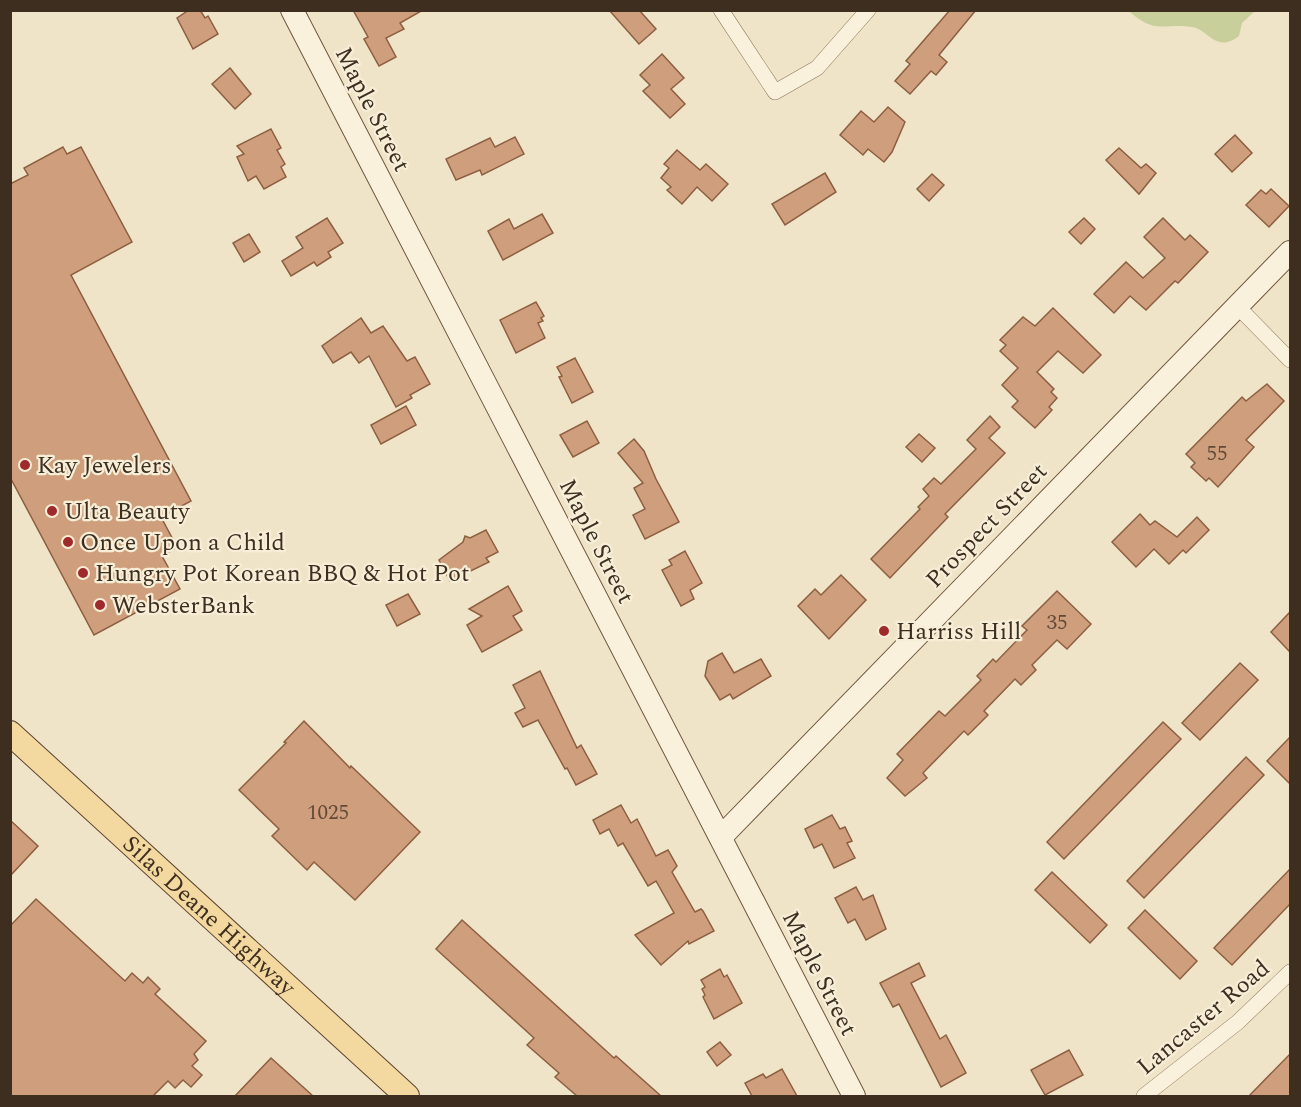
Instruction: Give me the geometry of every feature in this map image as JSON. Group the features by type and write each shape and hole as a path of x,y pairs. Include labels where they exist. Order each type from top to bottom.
{"main road":[{"name":"Maple Street","path":"292,10 854,1096"},
{"name":"Prospect Street","path":"721,837 1290,252"},
{"name":"Silas Deane Highway","path":"10,733 407,1096"}],"street":[{"path":"721,10 775,92 817,68 868,10"},
{"path":"1237,306 1290,360"},
{"name":"Lancaster Road","path":"1144,1096 1238,1022 1290,972"}],"green space":[{"path":"1129,11 1255,11 1242,23 1239,36 1231,41 1218,42 1192,27 1153,26"}],"building":[{"path":"189,10 200,10 205,18 208,16 218,34 193,49 177,18"},
{"path":"353,10 423,10 400,23 404,29 386,38 396,57 379,66 364,39 368,37"},
{"path":"609,10 639,10 656,29 639,44"},
{"path":"950,10 976,10 939,55 947,62 936,75 931,71 910,94 895,81 910,64 906,61"},
{"path":"662,54 684,78 671,89 685,104 670,118 643,91 650,85 640,75"},
{"path":"230,68 251,94 235,109 212,84"},
{"path":"888,107 905,122 892,152 884,162 868,149 863,155 840,135 861,111 874,122"},
{"path":"271,129 281,148 277,150 285,164 281,167 286,177 264,189 256,176 248,181 237,157 244,154 237,146"},
{"path":"1235,135 1252,153 1232,172 1215,154"},
{"path":"515,137 524,154 482,175 480,170 456,180 446,159 490,138 495,147"},
{"path":"63,147 67,154 81,147 132,242 71,275 191,501 161,517 177,547 162,556 180,589 94,635 10,477 10,184 28,175 24,168"},
{"path":"1119,148 1141,168 1146,164 1156,173 1139,194 1106,160"},
{"path":"677,150 700,170 706,164 728,184 712,201 697,187 682,204 667,190 671,187 661,178 669,168 664,164"},
{"path":"825,173 836,192 785,225 772,204"},
{"path":"932,174 944,185 929,201 917,189"},
{"path":"1271,189 1289,206 1269,227 1246,205 1261,190 1266,194"},
{"path":"542,214 553,233 503,260 488,231 509,219 514,229"},
{"path":"327,218 343,243 328,252 331,257 317,266 314,262 291,276 282,261 303,248 296,237"},
{"path":"1084,218 1095,229 1081,244 1069,232"},
{"path":"1163,218 1185,240 1190,235 1208,252 1178,283 1175,281 1146,310 1130,296 1114,313 1094,294 1126,262 1143,278 1165,258 1144,237"},
{"path":"249,234 260,252 244,262 233,243"},
{"path":"536,302 544,316 541,318 543,321 538,323 545,338 516,353 500,320"},
{"path":"1053,308 1101,355 1083,373 1058,351 1037,372 1054,389 1051,392 1057,398 1049,407 1052,410 1035,428 1012,407 1018,401 1002,385 1018,368 1000,351 1006,345 1000,340 1023,317 1035,326"},
{"path":"361,318 371,333 383,326 407,361 415,357 430,384 410,395 412,398 396,407 369,356 359,363 351,352 333,363 322,346"},
{"path":"575,358 593,392 572,403 559,377 562,376 557,367"},
{"path":"1267,384 1284,401 1246,440 1254,447 1218,487 1209,478 1206,481 1191,467 1195,463 1186,454 1242,397 1246,401"},
{"path":"406,406 416,425 381,444 371,425"},
{"path":"990,416 1000,427 989,438 1005,453 945,514 948,517 890,578 871,559 920,509 918,507 929,496 923,489 934,478 941,484 976,449 967,440"},
{"path":"587,421 599,443 573,457 560,435"},
{"path":"919,434 935,448 922,462 906,447"},
{"path":"634,439 644,451 679,522 645,539 633,515 645,509 634,488 643,483 618,453"},
{"path":"1140,514 1150,525 1155,521 1177,537 1197,517 1209,530 1186,553 1183,550 1169,564 1154,549 1136,567 1112,542"},
{"path":"486,530 498,552 486,558 489,562 450,581 439,560 463,542 465,536 470,538"},
{"path":"685,551 702,583 690,590 694,599 681,606 662,570 672,565 669,560"},
{"path":"841,575 866,600 829,639 798,606 815,589 821,595"},
{"path":"508,586 522,611 513,616 522,630 482,652 467,625 482,616 469,609"},
{"path":"1057,591 1091,624 1067,649 1057,640 1032,665 1036,670 1021,685 1015,679 984,711 988,715 968,735 964,731 923,773 927,778 905,796 887,778 903,760 897,754 939,711 945,716 981,680 977,676 993,659 996,662 1027,630 1022,626"},
{"path":"408,594 420,614 397,626 386,605"},
{"path":"1290,612 1290,652 1271,632"},
{"path":"722,653 734,673 761,659 771,676 733,699 730,694 720,700 705,676 708,661"},
{"path":"1240,663 1258,680 1200,740 1182,723"},
{"path":"540,671 577,748 581,745 597,774 576,785 538,720 523,727 515,713 525,708 513,685"},
{"path":"304,721 350,768 351,766 420,832 355,900 314,862 307,870 272,836 279,829 239,790 286,743 284,742"},
{"path":"1163,722 1181,739 1064,859 1047,842"},
{"path":"1290,737 1290,784 1267,761"},
{"path":"1246,757 1264,775 1144,898 1127,881"},
{"path":"621,805 631,823 637,819 656,856 668,850 677,866 672,872 695,912 701,909 703,911 714,931 689,944 688,941 661,965 635,935 674,913 656,881 648,886 623,843 618,846 609,829 600,834 593,820"},
{"path":"832,815 840,829 845,827 852,841 847,843 855,858 834,868 822,844 814,848 805,829"},
{"path":"10,820 38,846 10,876"},
{"path":"1290,869 1290,904 1232,965 1214,948"},
{"path":"1052,872 1107,925 1090,943 1035,890"},
{"path":"856,887 863,900 873,895 886,929 866,940 855,919 848,923 835,898"},
{"path":"36,899 125,981 132,973 143,983 148,977 160,989 155,994 206,1041 194,1054 198,1060 192,1066 202,1075 191,1087 183,1080 175,1088 168,1081 153,1096 10,1096 10,926"},
{"path":"1145,910 1197,961 1180,979 1128,928"},
{"path":"462,920 614,1058 616,1056 661,1096 577,1096 555,1077 559,1073 527,1045 534,1038 436,949"},
{"path":"919,963 925,976 911,983 940,1039 946,1035 966,1073 941,1087 899,1004 893,1007 880,983"},
{"path":"720,969 724,977 727,975 742,1003 714,1019 703,997 705,995 702,989 705,987 701,980"},
{"path":"720,1042 731,1055 717,1066 707,1052"},
{"path":"1069,1050 1083,1075 1045,1095 1031,1070"},
{"path":"1290,1054 1290,1096 1249,1096"},
{"path":"271,1058 313,1096 235,1096"},
{"path":"782,1069 797,1096 752,1096 745,1083 763,1074 766,1078"}],"place":[{"name":"Kay Jewelers","path":"25,465"},
{"name":"Ulta Beauty","path":"52,511"},
{"name":"Once Upon a Child","path":"68,542"},
{"name":"Hungry Pot Korean BBQ & Hot Pot","path":"83,573"},
{"name":"WebsterBank","path":"100,605"},
{"name":"Harriss Hill","path":"884,631"}]}
